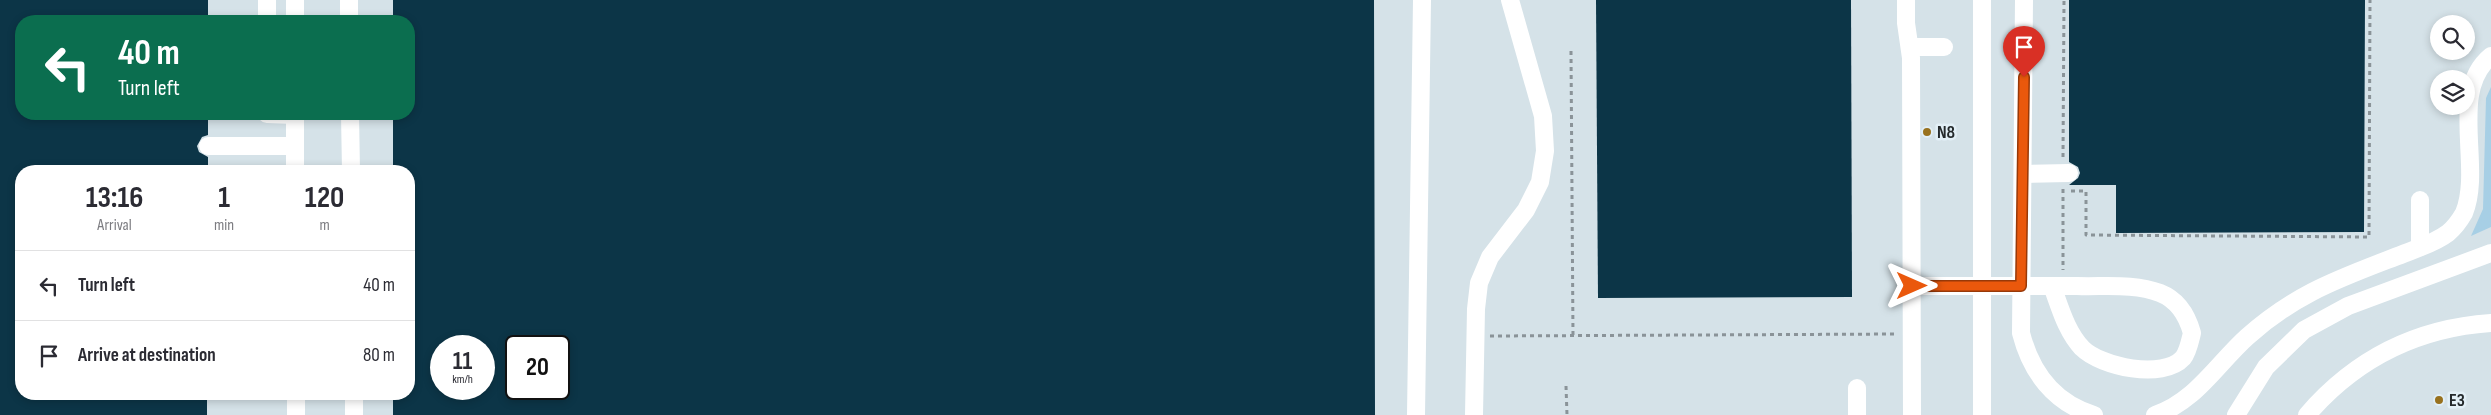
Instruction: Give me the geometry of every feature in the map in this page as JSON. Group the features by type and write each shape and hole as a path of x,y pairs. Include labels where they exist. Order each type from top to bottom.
{"street":[{"path":"267,0 267,15"},
{"path":"295,0 295,15"},
{"path":"349,0 349,15"},
{"path":"1416,415 1422,0"},
{"path":"1474,415 1478,283 1490,257 1526,210 1540,182 1545,151 1543,116 1510,0"},
{"path":"1906,0 1906,23 1910,47 1912,415"},
{"path":"1982,0 1982,415"},
{"path":"2024,0 2021,333 2030,361 2038,376 2059,397 2072,406 2094,415"},
{"path":"1910,47 1944,47"},
{"path":"2155,415 2176,406 2190,396 2248,336 2285,308 2326,285 2420,247 2446,234 2456,225 2464,213 2469,188 2470,101 2472,85 2479,71 2491,56"},
{"path":"295,120 295,165"},
{"path":"350,120 351,165"},
{"path":"208,146 295,146"},
{"path":"2023,174 2065,172"},
{"path":"2420,200 2420,247"},
{"path":"2236,415 2266,367 2304,330 2348,306 2491,253"},
{"path":"1912,286 2021,286 2058,280 2141,287 2173,300 2188,320 2192,333 2183,358 2175,364 2146,368 2128,368 2100,361 2082,347 2072,334 2058,280"},
{"path":"2308,415 2339,383 2392,348 2435,331 2491,324"},
{"path":"1857,388 1858,415"},
{"path":"296,400 296,415"},
{"path":"354,400 354,415"}],"path":[{"path":"2058,280 2065,172 2064,0"},
{"path":"2063,192 2086,191 2086,235 2370,236 2370,0"},
{"path":"1571,52 1573,336"},
{"path":"1476,336 1912,334"},
{"path":"1566,386 1567,415"}],"shaded area":[{"path":"2491,87 2491,227 2471,236 2483,209 2486,98"}],"building":[{"path":"0,0 208,0 208,15 15,15 15,120 208,120 208,135 202,137 197,146 199,152 208,157 208,165 15,165 15,400 207,400 207,415 0,415"},
{"path":"393,0 1374,0 1375,415 393,415 393,400 415,400 415,165 393,165 393,120 415,120 415,15 393,15"},
{"path":"1596,0 1851,0 1852,297 1598,298"},
{"path":"2069,0 2365,0 2364,232 2116,233 2116,185 2069,185 2078,178 2080,173 2078,167 2069,162"}],"place":[{"name":"N8","path":"1927,132"},
{"name":"E3","path":"2439,400"}],"route":[{"path":"1912,286 2021,286 2023,253 2024,77"}]}
